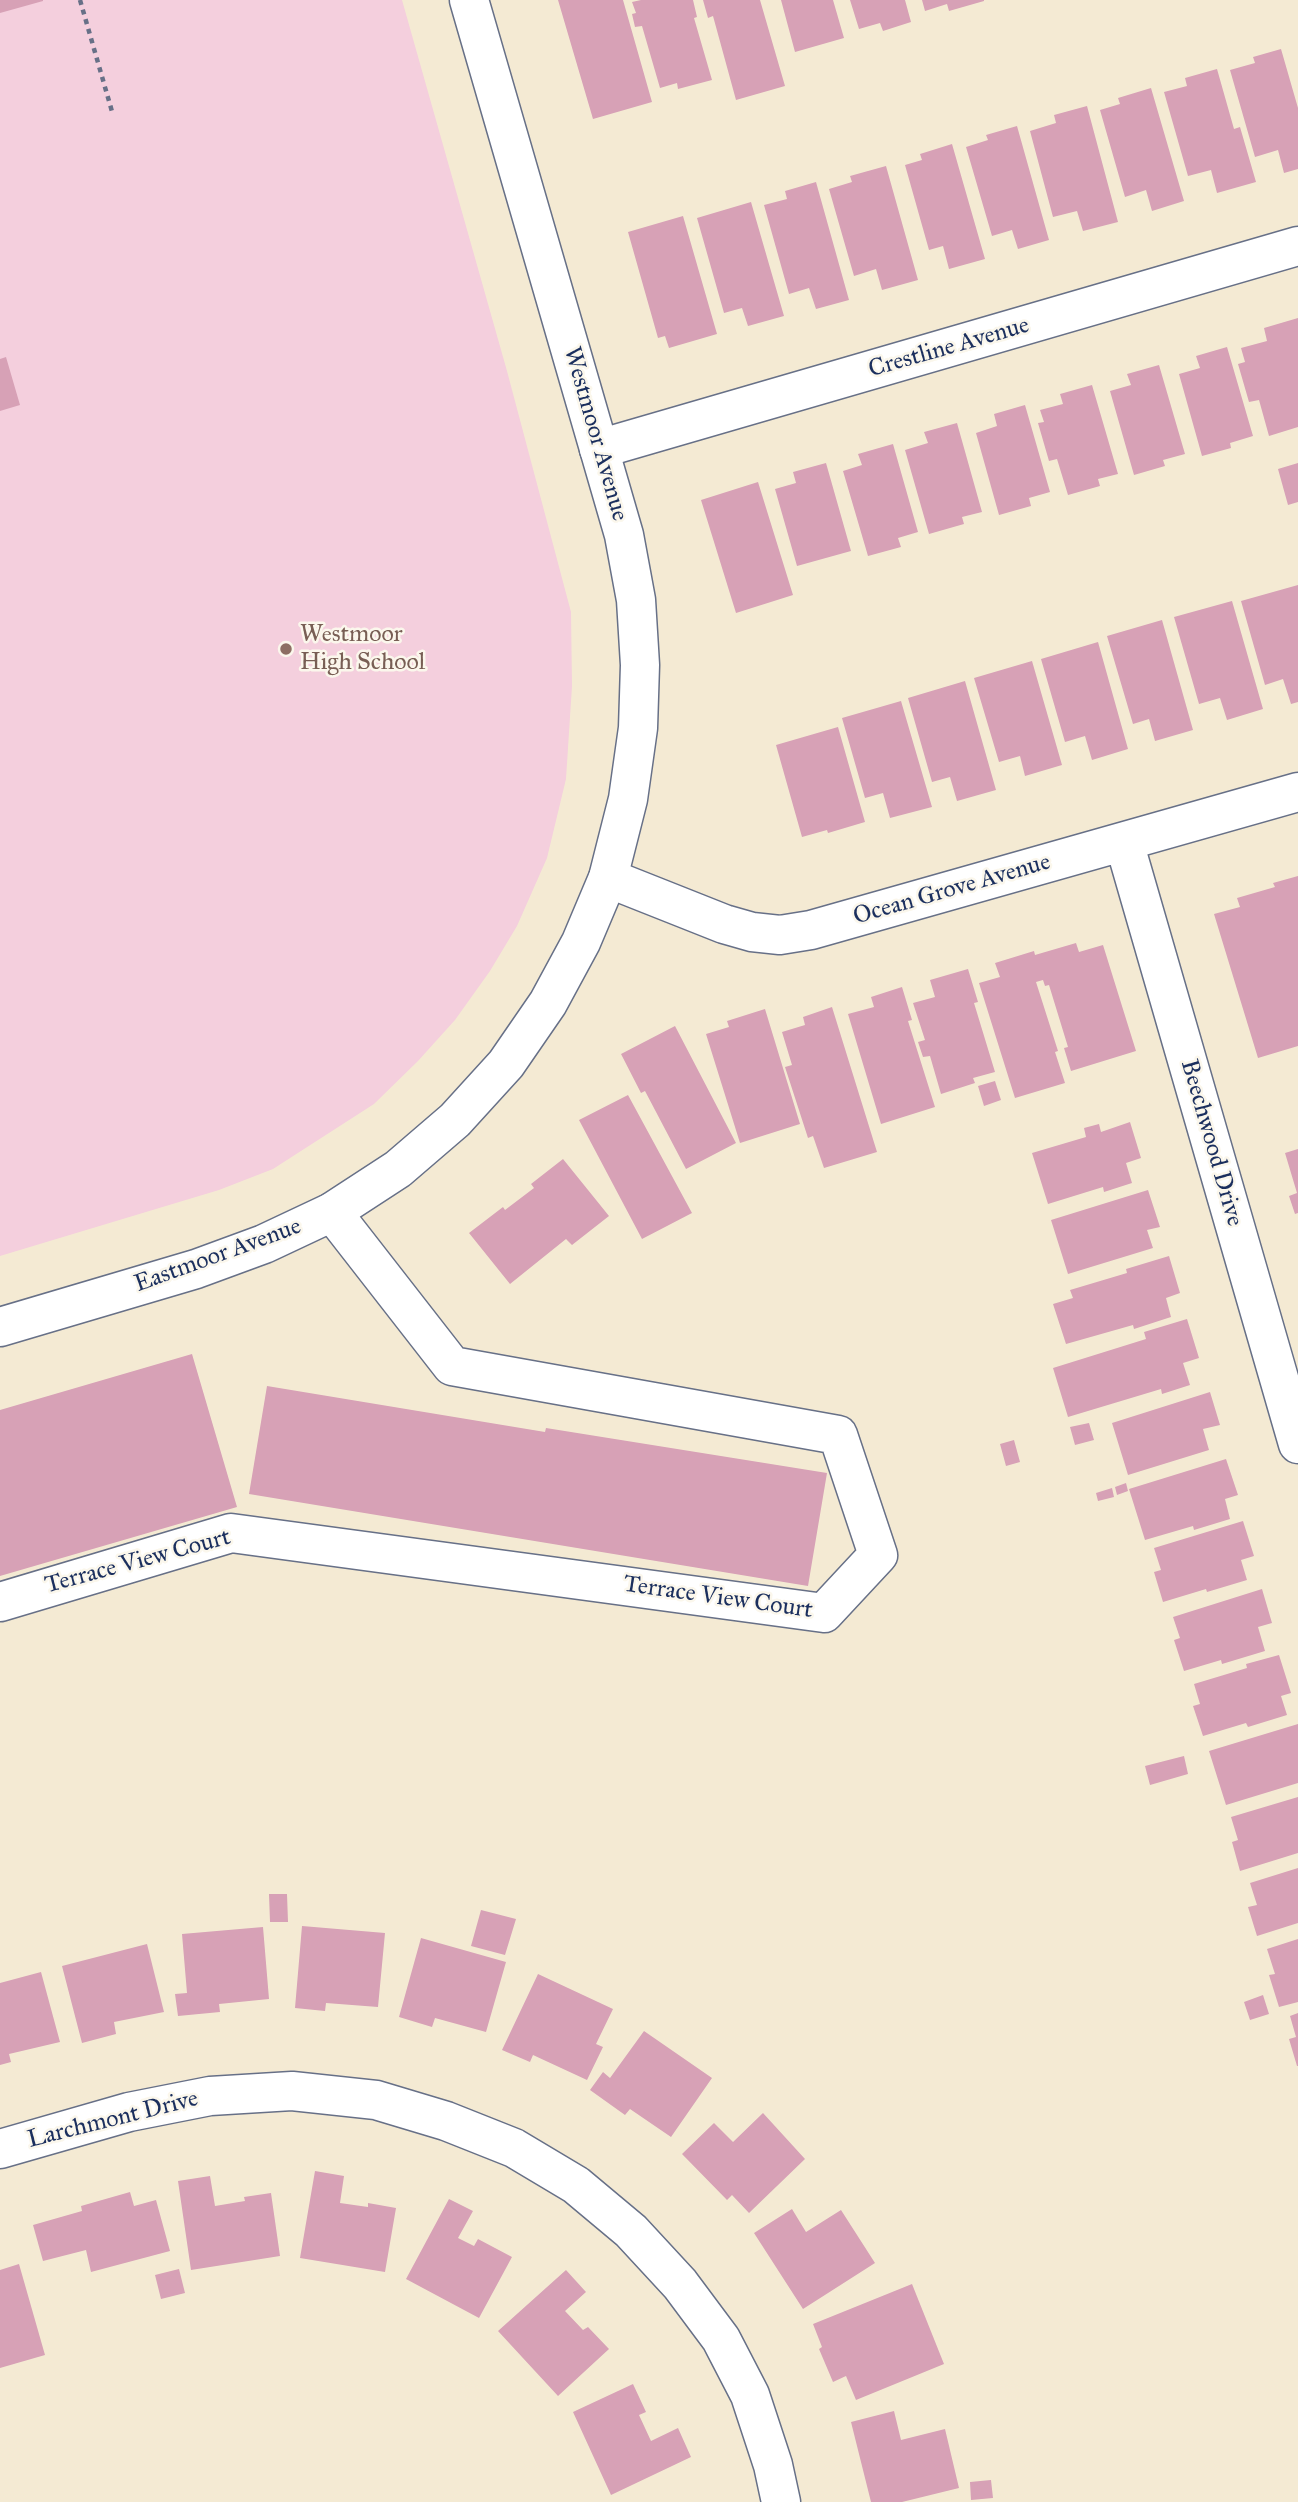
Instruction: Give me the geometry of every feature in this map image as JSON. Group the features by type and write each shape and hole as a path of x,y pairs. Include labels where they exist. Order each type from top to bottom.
{"street":[{"name":"Westmoor Avenue","path":"469,0 624,535 636,600 640,665 638,729 631,775 608,878"},
{"name":"Crestline Avenue","path":"600,449 1298,246"},
{"name":"Ocean Grove Avenue","path":"608,878 724,924 752,932 780,935 811,930 1298,792"},
{"name":"Beechwood Drive","path":"1124,842 1283,1339 1298,1444"},
{"name":"Eastmoor Avenue","path":"0,1327 196,1269 264,1244 332,1212 398,1169 455,1120 506,1064 548,1003 581,942 608,878"},
{"name":"Terrace View Court","path":"0,1602 231,1532 824,1613 878,1555 838,1436 453,1366 332,1212"},
{"name":"Larchmont Drive","path":"0,2149 129,2112 210,2096 292,2091 376,2100 446,2121 514,2148 576,2185 631,2231 680,2284 721,2339 750,2395 773,2465 781,2502"}],"path":[{"path":"80,0 113,115"}],"shaded area":[{"name":"Westmoor High School","path":"0,0 402,0 507,371 571,612 572,686 566,779 547,858 517,926 490,971 455,1020 418,1061 374,1104 273,1169 219,1190 0,1256"}],"building":[{"path":"0,0 43,0 43,1 0,13"},
{"path":"558,0 623,0 652,102 593,119"},
{"path":"693,0 697,17 694,18 712,80 678,89 677,83 660,88 642,26 635,27 632,14 636,13 632,2"},
{"path":"703,0 760,0 785,86 736,100 713,16 708,18"},
{"path":"781,0 833,0 844,38 795,52"},
{"path":"850,0 905,0 911,22 883,31 880,23 859,29"},
{"path":"922,0 984,1 949,11 947,4 925,11"},
{"path":"1281,49 1298,108 1298,169 1284,173 1278,150 1255,157 1230,70 1255,63 1253,57"},
{"path":"1217,69 1234,129 1240,127 1256,182 1217,193 1211,170 1188,176 1164,92 1187,86 1185,78"},
{"path":"1151,88 1184,201 1152,211 1146,190 1125,197 1100,110 1120,104 1118,98"},
{"path":"1087,106 1118,222 1083,231 1077,211 1053,217 1030,131 1056,123 1054,115"},
{"path":"1017,126 1049,240 1018,249 1012,230 992,236 966,147 988,140 986,135"},
{"path":"952,144 985,259 949,269 943,246 929,250 905,165 922,160 920,154"},
{"path":"886,166 918,280 882,290 876,269 854,276 829,189 852,182 850,176"},
{"path":"816,182 849,300 816,309 809,288 789,294 764,205 787,199 785,191"},
{"path":"751,202 784,316 748,326 742,308 724,313 697,218"},
{"path":"683,216 717,334 669,348 665,336 658,338 628,232"},
{"path":"1298,318 1298,427 1269,436 1259,400 1249,402 1238,364 1245,362 1241,348 1267,341 1264,328"},
{"path":"1227,347 1253,436 1230,443 1231,448 1202,456 1179,374 1200,368 1196,356"},
{"path":"6,357 20,405 0,411 0,359"},
{"path":"1159,365 1185,454 1163,460 1165,466 1134,475 1110,391 1131,385 1127,374"},
{"path":"1092,385 1118,474 1098,479 1100,486 1068,495 1057,459 1049,461 1038,423 1044,422 1040,410 1063,404 1060,394"},
{"path":"1025,405 1050,492 1029,498 1031,506 999,515 976,433 997,426 994,414"},
{"path":"957,423 982,512 962,517 964,524 929,534 905,450 928,443 924,432"},
{"path":"893,444 918,532 898,538 901,547 868,556 843,471 862,465 858,454"},
{"path":"826,463 851,551 797,566 775,489 796,483 793,472"},
{"path":"1298,463 1298,502 1288,505 1278,469"},
{"path":"758,482 793,595 736,613 701,500"},
{"path":"1298,585 1298,702 1291,704 1283,679 1265,685 1241,601"},
{"path":"1232,601 1263,709 1227,720 1220,698 1199,704 1174,617"},
{"path":"1162,620 1193,730 1155,741 1149,719 1133,724 1107,636"},
{"path":"1098,642 1128,749 1092,760 1085,736 1065,742 1041,659"},
{"path":"1032,661 1062,765 1025,776 1020,756 999,762 974,678"},
{"path":"965,681 996,790 957,801 950,777 932,782 908,698"},
{"path":"901,701 932,807 890,818 883,793 865,798 842,718"},
{"path":"838,727 865,822 828,833 827,830 802,837 776,745"},
{"path":"1298,876 1298,1046 1258,1058 1214,914 1240,907 1237,898 1275,887 1273,883"},
{"path":"1076,943 1079,952 1103,945 1136,1051 1071,1071 1064,1048 1068,1047 1049,985 1045,986 1043,980 1036,982 1058,1051 1055,1052 1065,1083 1015,1098 979,983 1000,977 995,963 1034,951 1035,955"},
{"path":"968,969 978,1002 974,1003 995,1072 973,1078 975,1083 941,1094 930,1056 923,1057 918,1042 925,1040 913,1003 935,997 930,980"},
{"path":"902,987 912,1020 908,1021 935,1107 881,1124 848,1014 874,1007 871,997"},
{"path":"832,1007 877,1152 824,1168 813,1136 808,1138 785,1067 792,1065 782,1032 805,1025 803,1017"},
{"path":"765,1009 800,1124 740,1143 706,1034 729,1027 727,1021"},
{"path":"675,1026 736,1143 686,1169 645,1091 641,1093 621,1054"},
{"path":"995,1081 1001,1100 984,1106 978,1086"},
{"path":"628,1095 692,1213 642,1239 579,1120"},
{"path":"1130,1122 1141,1158 1126,1163 1132,1183 1104,1192 1103,1187 1048,1204 1032,1153 1086,1137 1084,1128 1099,1124 1101,1132"},
{"path":"1298,1149 1298,1213 1295,1214 1289,1196 1297,1193 1285,1153"},
{"path":"563,1159 609,1216 572,1245 566,1239 510,1284 469,1233 534,1188 531,1184"},
{"path":"1148,1190 1160,1227 1147,1230 1153,1248 1068,1274 1051,1220"},
{"path":"1169,1256 1180,1293 1166,1298 1171,1317 1134,1329 1133,1325 1066,1344 1053,1304 1073,1298 1070,1290 1127,1273 1126,1269"},
{"path":"1187,1319 1199,1358 1183,1363 1190,1385 1162,1394 1161,1389 1068,1417 1053,1368 1146,1339 1144,1332"},
{"path":"192,1354 237,1507 0,1576 0,1410"},
{"path":"267,1386 545,1432 546,1428 827,1473 808,1586 249,1494"},
{"path":"1210,1392 1220,1425 1203,1429 1209,1450 1128,1475 1112,1423"},
{"path":"1089,1423 1094,1440 1075,1445 1070,1427"},
{"path":"1014,1440 1020,1462 1006,1466 1000,1444"},
{"path":"1226,1459 1238,1495 1225,1499 1230,1519 1145,1540 1129,1489"},
{"path":"1126,1483 1128,1491 1117,1495 1115,1487"},
{"path":"1112,1488 1114,1497 1098,1501 1096,1493"},
{"path":"1243,1521 1254,1556 1241,1560 1247,1580 1163,1602 1154,1572 1161,1570 1154,1548"},
{"path":"1262,1589 1272,1623 1258,1627 1265,1651 1222,1664 1221,1660 1184,1671 1174,1640 1180,1638 1173,1617"},
{"path":"1279,1655 1291,1693 1281,1696 1287,1715 1248,1727 1246,1723 1203,1736 1193,1706 1200,1704 1194,1684 1247,1668 1246,1664"},
{"path":"1298,1724 1298,1783 1226,1805 1209,1751"},
{"path":"1184,1756 1188,1774 1150,1785 1145,1766"},
{"path":"1298,1797 1298,1853 1240,1871 1232,1842 1238,1840 1231,1817"},
{"path":"1298,1868 1298,1923 1257,1936 1248,1907 1257,1905 1250,1883"},
{"path":"269,1894 287,1894 288,1922 270,1922"},
{"path":"481,1910 516,1919 505,1955 471,1946"},
{"path":"302,1926 385,1933 378,2007 326,2003 325,2011 295,2008"},
{"path":"263,1927 269,1999 219,2004 220,2012 178,2016 175,1994 187,1993 182,1934"},
{"path":"421,1938 506,1962 486,2032 435,2018 432,2027 399,2017"},
{"path":"1298,1939 1298,2002 1279,2007 1269,1975 1275,1974 1267,1949"},
{"path":"147,1944 164,2012 114,2022 116,2034 82,2043 62,1966"},
{"path":"41,1972 60,2042 9,2054 11,2062 0,2065 0,1983"},
{"path":"538,1974 613,2009 596,2044 603,2047 587,2080 533,2055 530,2062 502,2050"},
{"path":"1263,1995 1269,2014 1250,2020 1244,2002"},
{"path":"1298,2013 1297,2066 1289,2039 1296,2037 1290,2016"},
{"path":"644,2031 712,2078 671,2137 630,2109 625,2115 590,2090 603,2072 610,2078"},
{"path":"763,2113 805,2159 749,2213 732,2195 727,2200 682,2154 714,2123 733,2142"},
{"path":"315,2171 344,2176 340,2203 368,2207 368,2203 396,2208 385,2272 300,2258"},
{"path":"210,2176 215,2206 245,2201 244,2197 271,2193 280,2256 191,2270 178,2181"},
{"path":"130,2192 134,2206 156,2200 170,2251 91,2272 86,2250 43,2261 33,2225 82,2211 81,2206"},
{"path":"449,2199 473,2211 458,2238 474,2246 478,2239 512,2257 479,2318 406,2279"},
{"path":"792,2209 806,2232 841,2210 875,2263 803,2309 754,2233"},
{"path":"19,2264 45,2355 0,2368 0,2270"},
{"path":"179,2269 185,2293 161,2299 155,2275"},
{"path":"566,2270 586,2292 565,2311 583,2330 588,2327 609,2349 558,2396 498,2331"},
{"path":"912,2284 944,2364 856,2400 846,2376 833,2382 819,2349 822,2347 813,2324"},
{"path":"633,2384 646,2412 639,2415 651,2441 678,2428 691,2457 611,2495 573,2412"},
{"path":"894,2411 901,2440 945,2429 959,2488 902,2502 871,2502 851,2422"},
{"path":"991,2480 993,2498 971,2500 970,2482"}],"place":[{"name":"Westmoor High School","path":"286,649"}]}
